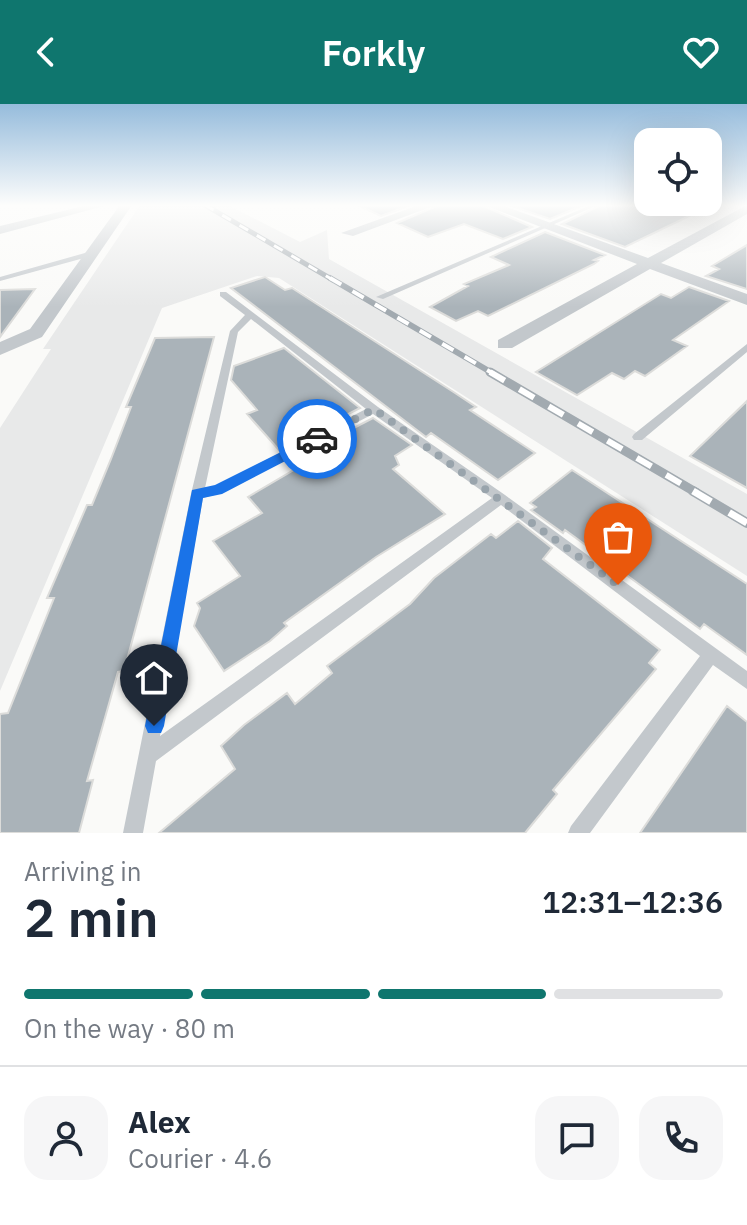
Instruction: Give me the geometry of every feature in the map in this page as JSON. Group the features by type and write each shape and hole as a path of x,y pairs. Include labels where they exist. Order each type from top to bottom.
{"street":[{"path":"0,349 25,340 42,326 102,239"},
{"path":"583,239 747,300"},
{"path":"505,344 694,239"}],"lane":[{"path":"380,297 514,239"},
{"path":"0,279 92,253"},
{"path":"223,294 374,409 501,498 747,681"},
{"path":"133,833 197,494 234,331 250,315"},
{"path":"638,437 747,347"},
{"path":"197,494 218,490 374,409"},
{"path":"149,755 501,498"},
{"path":"578,833 711,654"}],"shaded area":[{"path":"117,239 294,239 300,242 328,239 329,259 747,494 747,576 279,278 257,276 162,308 0,691 0,428 51,349 43,349"}],"building":[{"path":"530,239 563,239 605,255 594,260 598,261 594,264 488,316 478,311 456,321 430,307 468,286 464,284 509,265 491,257"},
{"path":"603,239 642,239 625,247"},
{"path":"747,245 747,289 706,276 719,269 712,266"},
{"path":"265,277 285,290 292,288 455,393 476,407 470,410 535,453 498,480 431,433 426,437 231,288"},
{"path":"689,287 729,301 673,340 687,346 645,376 635,371 624,379 612,373 577,395 536,372 661,294 671,298"},
{"path":"35,289 0,337 0,290"},
{"path":"214,337 124,671 118,672 87,781 93,780 79,833 0,833 0,714 8,713 54,598 47,598 87,505 92,505 131,407 126,407 155,338"},
{"path":"284,348 360,408 279,450 247,414 257,410 231,380 234,366"},
{"path":"747,401 747,488 690,456"},
{"path":"373,418 412,445 395,456 399,465 393,469 445,514 376,557 284,623 287,626 270,641 224,671 194,626 200,608 197,603 240,576 213,541 262,513 248,497 297,468 290,461"},
{"path":"572,470 747,584 747,655 704,624 700,629 565,530 563,533 531,510 536,507 530,503"},
{"path":"518,521 552,548 543,559 660,650 649,663 656,669 553,790 557,794 525,833 159,833 235,769 221,746 244,725 287,693 295,704 332,673 327,666 410,604 434,578 491,534 496,538"},
{"path":"727,706 747,722 747,833 640,833"}],"railway":[{"path":"263,239 333,280"},
{"path":"330,278 494,374"},
{"path":"490,372 697,493"},
{"path":"693,491 747,523"}],"way so far":[{"path":"317,439 374,409 618,585"}],"route":[{"path":"154,726 197,494 218,490 317,439"}]}
